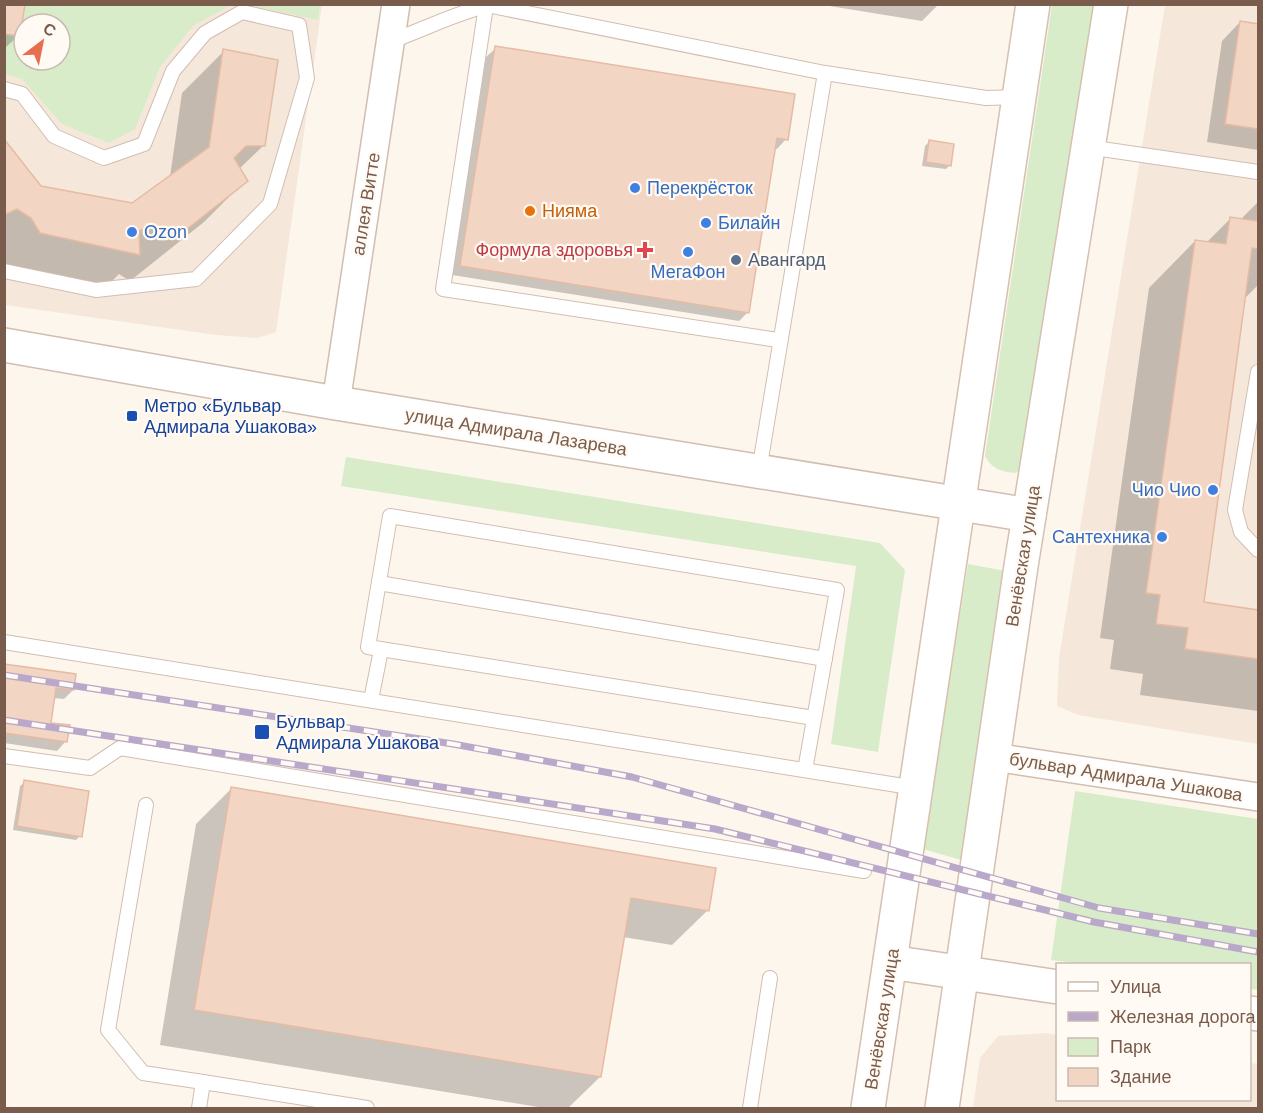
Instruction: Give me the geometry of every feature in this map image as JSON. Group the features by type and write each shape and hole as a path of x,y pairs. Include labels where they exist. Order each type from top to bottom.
{"main road":[{"name":"Венёвская улица","path":"942,1108 1029,514 1111,4"},
{"name":"Венёвская улица","path":"868,1108 1032,5"},
{"name":"улица Адмирала Лазарева","path":"4,345 336,403 1029,514"},
{"path":"890,962 1056,987"}],"street":[{"name":"аллея Витте","path":"336,403 396,4"},
{"name":"бульвар Адмирала Ушакова","path":"994,757 1258,797"}],"lane":[{"path":"391,41 422,31 462,12 484,5 825,73 986,98 1019,97"},
{"path":"484,5 443,289 778,340"},
{"path":"4,88 22,94 54,136 104,158 144,144 173,72 205,33 242,12 299,25 308,78 270,204 196,279 96,290 4,271"},
{"path":"759,471 778,340 825,73"},
{"path":"1088,147 1258,172"},
{"path":"1258,372 1235,510 1241,532 1258,550"},
{"path":"805,770 837,590 390,516 368,647 814,718"},
{"path":"379,584 825,659"},
{"path":"4,642 916,788"},
{"path":"371,700 381,650"},
{"path":"4,756 90,768 120,748 864,872"},
{"path":"146,806 108,1030 143,1073 367,1108"},
{"path":"750,1108 770,978"},
{"path":"199,1108 203,1082"}],"shaded area":[{"path":"5,5 322,5 276,332 257,338 216,335 5,305"},
{"path":"1165,5 1258,5 1258,744 1078,715 1057,706 1059,658"},
{"path":"1047,1033 1056,1035 1056,1101 1251,1101 1251,1063 1258,1064 1258,1108 973,1108 980,1058 998,1036"}],"green space":[{"path":"320,4 318,20 249,5"},
{"path":"4,5 231,5 193,26 160,67 135,129 109,143 62,124 22,79 5,74"},
{"path":"1052,5 1098,5 1027,464 1016,473 998,469 985,456"},
{"path":"346,457 880,543 905,570 878,752 831,744 856,566 341,486"},
{"path":"968,564 1011,572 968,862 923,849"},
{"path":"1075,791 1258,819 1258,990 1251,989 1251,963 1075,963 1051,960"}],"building":[{"path":"4,4 25,4 24,12 12,12 12,35 4,34"},
{"path":"1240,21 1258,24 1258,129 1225,124"},
{"path":"495,46 795,94 788,140 777,138 749,313 460,266"},
{"path":"223,49 278,60 265,146 246,146 234,158 248,181 173,240 151,226 139,231 140,255 40,233 31,218 17,209 4,215 4,139 41,186 132,203 209,147"},
{"path":"929,140 954,144 951,166 926,162"},
{"path":"1258,209 1258,249 1252,248 1204,602 1258,610 1258,659 1185,649 1188,628 1156,624 1160,595 1146,593 1195,240 1226,244 1230,217 1257,221"},
{"path":"4,664 76,674 74,690 56,688 51,723 70,725 67,742 4,733"},
{"path":"24,780 89,791 82,837 17,826"},
{"path":"231,787 716,868 709,911 631,898 601,1077 194,1010"}],"railway":[{"path":"4,675 453,744 632,777 1099,908 1258,934"},
{"path":"4,720 715,829 1094,922 1258,952"}],"place":[{"name":"Перекрёсток","path":"635,188"},
{"name":"Нияма","path":"530,211"},
{"name":"Билайн","path":"706,223"},
{"name":"Ozon","path":"132,232"},
{"name":"Формула здоровья","path":"645,250"},
{"name":"МегаФон","path":"688,252"},
{"name":"Авангард","path":"736,260"},
{"name":"Метро «Бульвар Адмирала Ушакова»","path":"132,416"},
{"name":"Чио Чио","path":"1213,490"},
{"name":"Сантехника","path":"1162,537"},
{"name":"Бульвар Адмирала Ушакова","path":"262,732"}]}
